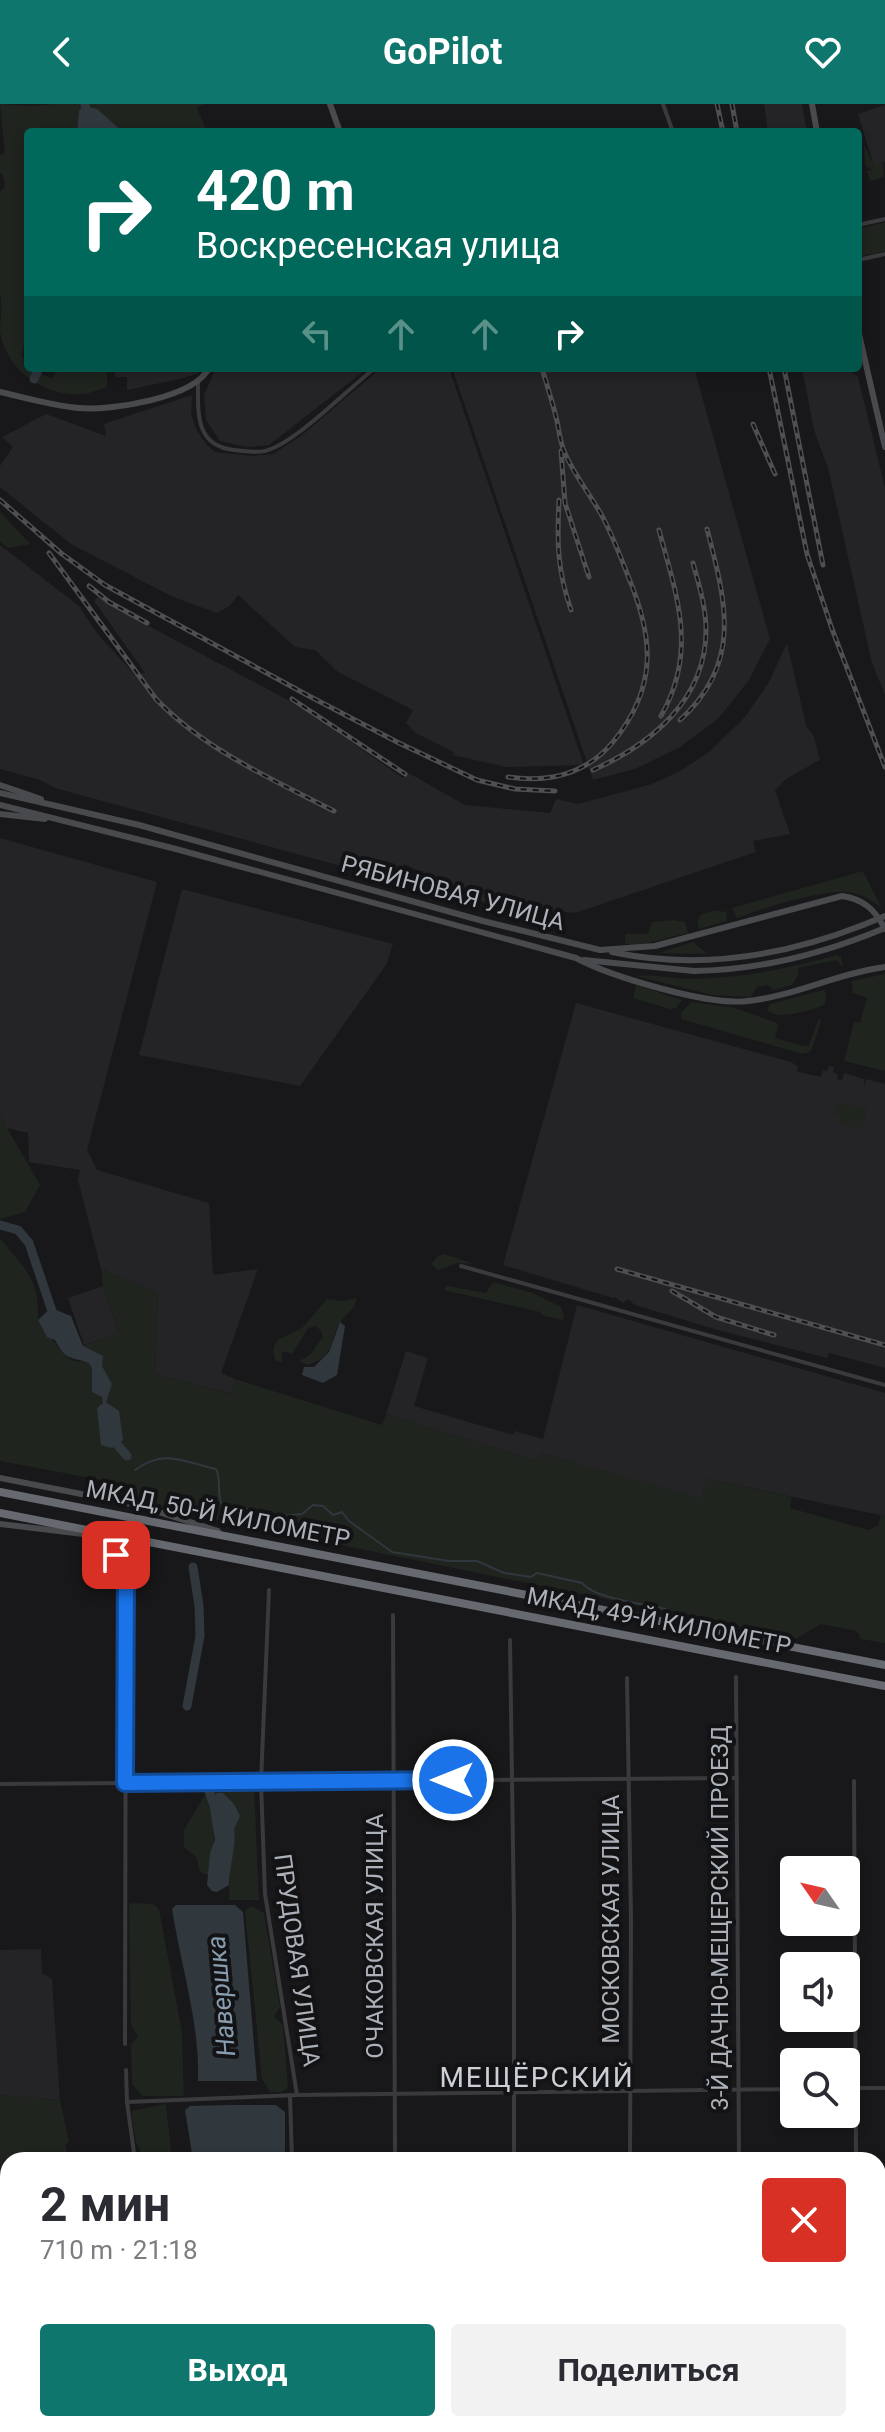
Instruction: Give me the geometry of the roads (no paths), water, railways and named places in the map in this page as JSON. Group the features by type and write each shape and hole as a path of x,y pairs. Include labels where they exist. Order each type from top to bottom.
{"highway":[{"name":"МКАД, 50-Й КИЛОМЕТР","path":"0,1492 429,1576"},
{"name":"МКАД, 50-Й КИЛОМЕТР","path":"0,1513 425,1596"},
{"name":"МКАД, 49-Й КИЛОМЕТР","path":"429,1576 885,1665"},
{"name":"МКАД, 49-Й КИЛОМЕТР","path":"425,1596 885,1686"}],"main road":[{"path":"330,104 339,128"},
{"path":"812,104 816,128"},
{"path":"862,347 885,447"},
{"path":"0,392 93,409 151,399 198,382 206,372"},
{"path":"0,785 59,806"},
{"name":"РЯБИНОВАЯ УЛИЦА","path":"0,793 139,825 474,919 600,950 655,946 842,896 859,900 870,907 885,929"},
{"name":"РЯБИНОВАЯ УЛИЦА","path":"0,805 576,958 631,979 707,998 734,1002 766,998 884,966"},
{"path":"0,814 64,821"},
{"path":"600,950 644,958 694,960 743,957 796,947 885,916"},
{"path":"576,958 643,968 694,971 756,967 796,959 885,929"},
{"path":"0,1477 137,1505 242,1539"},
{"path":"0,1524 146,1541"}],"street":[{"path":"663,104 672,128"},
{"path":"862,224 885,219"},
{"path":"862,259 885,254"},
{"path":"198,382 200,423 211,442 230,450 263,451 291,437 370,372"},
{"path":"461,1266 885,1385"},
{"path":"116,1555 126,1573 125,2044"},
{"name":"ПРУДОВАЯ УЛИЦА","path":"269,1590 261,1782 265,1894 297,2095"},
{"name":"ОЧАКОВСКАЯ УЛИЦА","path":"393,1615 391,1780 395,2152"},
{"path":"510,1640 514,2152"},
{"name":"3-Й ДАЧНО-МЕЩЕРСКИЙ ПРОЕЗД","path":"736,1677 739,2152"},
{"name":"МОСКОВСКАЯ УЛИЦА","path":"627,1678 630,2152"},
{"path":"0,1784 737,1778"},
{"path":"854,1781 856,2048"},
{"path":"126,2070 134,2152"},
{"path":"860,2088 885,2088"},
{"path":"127,2102 290,2095 780,2090"},
{"path":"290,2095 292,2152"},
{"path":"856,2128 856,2152"}],"water":[{"path":"83,106 97,109 118,128 77,128 79,111"},
{"path":"51,1308 71,1316 83,1346 103,1356 102,1366 112,1384 106,1402 119,1411 123,1440 112,1448 101,1445 97,1408 103,1403 102,1397 92,1392 92,1368 89,1363 65,1355 55,1340 47,1337 38,1320"},
{"path":"340,1322 345,1326 337,1375 323,1383 302,1375 304,1367 314,1367 329,1352"},
{"path":"217,1793 223,1793 234,1804 240,1816 234,1829 229,1885 217,1892 207,1885 210,1853 215,1840 210,1809"},
{"path":"176,1905 235,1905 243,1912 257,2081 198,2081 193,2017 172,1909"},
{"path":"276,2105 285,2112 285,2152 192,2152 185,2110 190,2106"}],"waterway":[{"name":"Навершка","path":"85,104 88,128"},
{"name":"Навершка","path":"34,379 37,372"},
{"name":"Навершка","path":"0,1225 18,1230 29,1243 54,1317"},
{"name":"Навершка","path":"111,1437 127,1456"},
{"path":"135,1470 146,1463 165,1458 184,1460 216,1469 222,1505 234,1509 250,1509 271,1517 302,1514 313,1505 323,1506 333,1515 342,1512 349,1521 392,1552 449,1561 477,1561 504,1573 531,1577 537,1573 582,1583 588,1589 609,1597 666,1609"},
{"name":"Навершка","path":"187,1706 200,1636 193,1567"},
{"name":"Навершка","path":"209,1791 216,1811"}],"railway":[{"path":"717,104 722,128"},
{"path":"732,104 736,128"},
{"path":"508,777 538,779 566,774 602,753 628,722 638,702 647,662 647,641 637,599 605,522 564,451 543,372"},
{"path":"770,372 807,554 885,767"},
{"path":"785,372 823,565"},
{"path":"753,424 775,474"},
{"path":"561,451 565,503 589,577"},
{"path":"0,500 62,554 105,585 309,696 477,780 515,789 555,791"},
{"path":"559,500 559,555 571,610"},
{"path":"680,720 700,698 721,654 723,606 707,529"},
{"path":"659,530 681,624 679,669 661,716"},
{"path":"49,553 156,699 175,717 240,762 334,811"},
{"path":"593,770 654,733 686,698 696,678 704,655 706,630 693,563"},
{"path":"89,586 109,602 147,623"},
{"path":"292,699 405,774"},
{"path":"617,1269 885,1345"},
{"path":"672,1291 716,1317 774,1335"}],"district":[{"name":"МЕЩЁРСКИЙ","path":"537,2077"}]}
